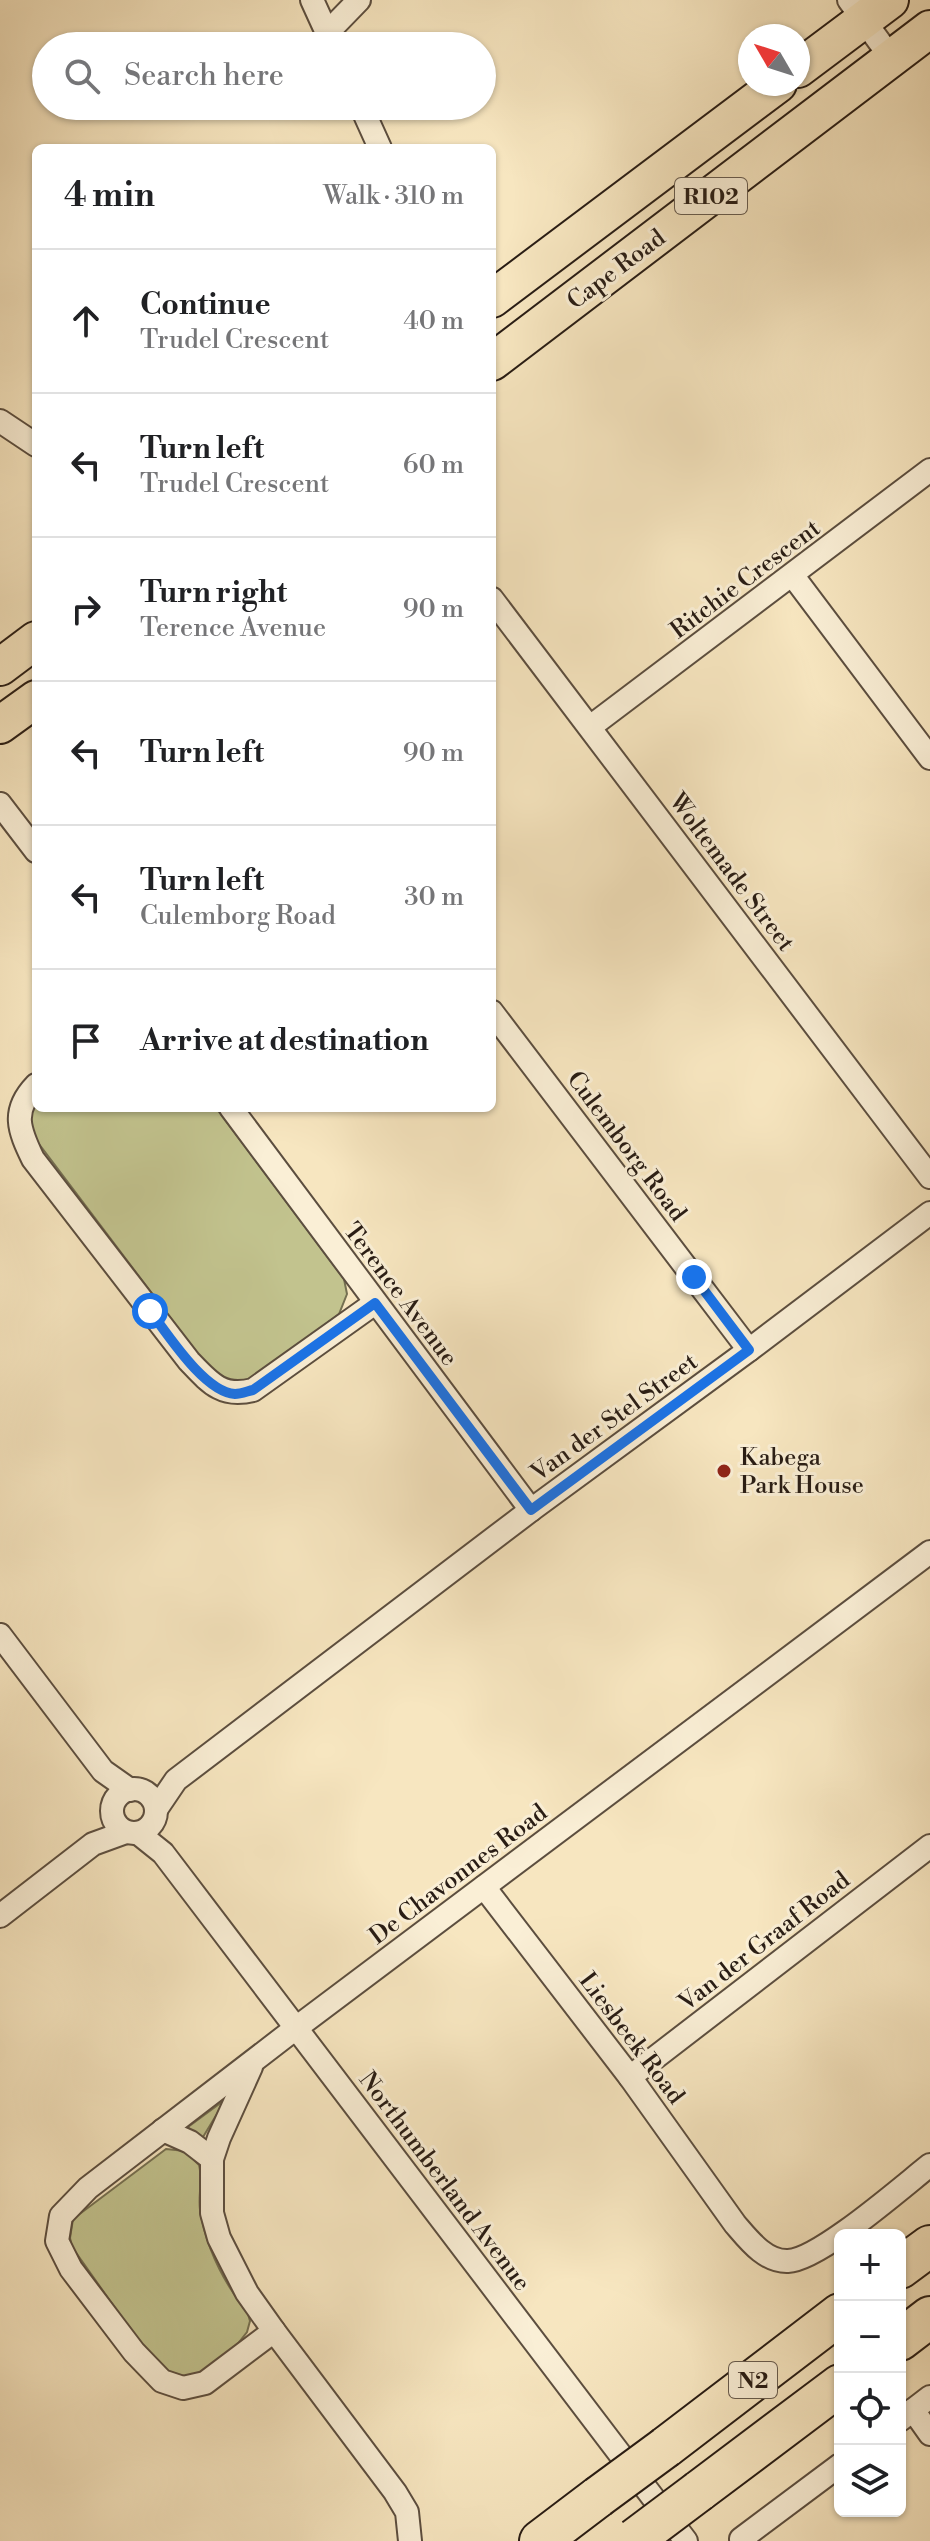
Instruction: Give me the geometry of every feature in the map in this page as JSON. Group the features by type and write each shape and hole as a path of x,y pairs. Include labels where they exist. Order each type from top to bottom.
{"highway":[{"path":"906,2264 930,2246"},
{"path":"906,2335 930,2317"},
{"name":"N2","path":"540,2541 834,2319"},
{"name":"N2","path":"634,2540 834,2390"}],"main road":[{"path":"810,58 868,7"},
{"name":"Cape Road","path":"496,359 930,29"},
{"name":"R102","path":"496,296 762,96"},
{"path":"0,667 32,643"},
{"path":"0,725 32,702"}],"street":[{"path":"312,0 327,32"},
{"path":"335,32 359,0"},
{"path":"868,7 892,59"},
{"path":"367,120 378,144"},
{"path":"0,421 32,442"},
{"name":"Ritchie Crescent","path":"590,727 930,470"},
{"path":"793,576 930,758"},
{"name":"Woltemade Street","path":"496,604 930,1177"},
{"path":"0,804 32,846"},
{"name":"Culemborg Road","path":"496,1017 749,1350"},
{"path":"32,1090 23,1100 20,1114 21,1134 33,1159 207,1380 236,1394 253,1390 375,1303"},
{"name":"Terence Avenue","path":"234,1112 531,1510"},
{"name":"Van der Stel Street","path":"0,1916 531,1510 930,1213"},
{"name":"De Chavonnes Road","path":"410,2541 407,2512 395,2492 247,2293 219,2238 212,2213 212,2159 252,2064 930,1552"},
{"path":"0,1635 134,1812"},
{"name":"Northumberland Avenue","path":"134,1812 686,2541"},
{"name":"Van der Graaf Road","path":"630,2077 930,1846"},
{"name":"Liesbeek Road","path":"484,1887 630,2077 735,2224 766,2255 790,2261 805,2257 825,2246 930,2165"},
{"path":"252,2064 69,2205 61,2216 57,2241 63,2256 134,2352 153,2374 171,2386 183,2388 205,2383 274,2331"},
{"path":"163,2130 190,2142 212,2159"},
{"path":"914,2409 930,2434"},
{"path":"741,2539 834,2469"}],"green space":[{"path":"32,1108 32,1112 219,1112 344,1279 347,1294 339,1314 250,1382 229,1383 212,1373 36,1140 31,1118"},
{"path":"226,2099 200,2142 188,2127"},
{"path":"166,2149 185,2151 199,2165 200,2210 207,2238 224,2278 250,2321 247,2332 236,2346 202,2373 176,2378 156,2366 72,2247 70,2238 73,2219"}],"place":[{"name":"Kabega Park House","path":"724,1471"}],"route":[{"path":"150,1311 207,1380 236,1394 253,1390 375,1303 531,1510 749,1350 694,1277"}]}
